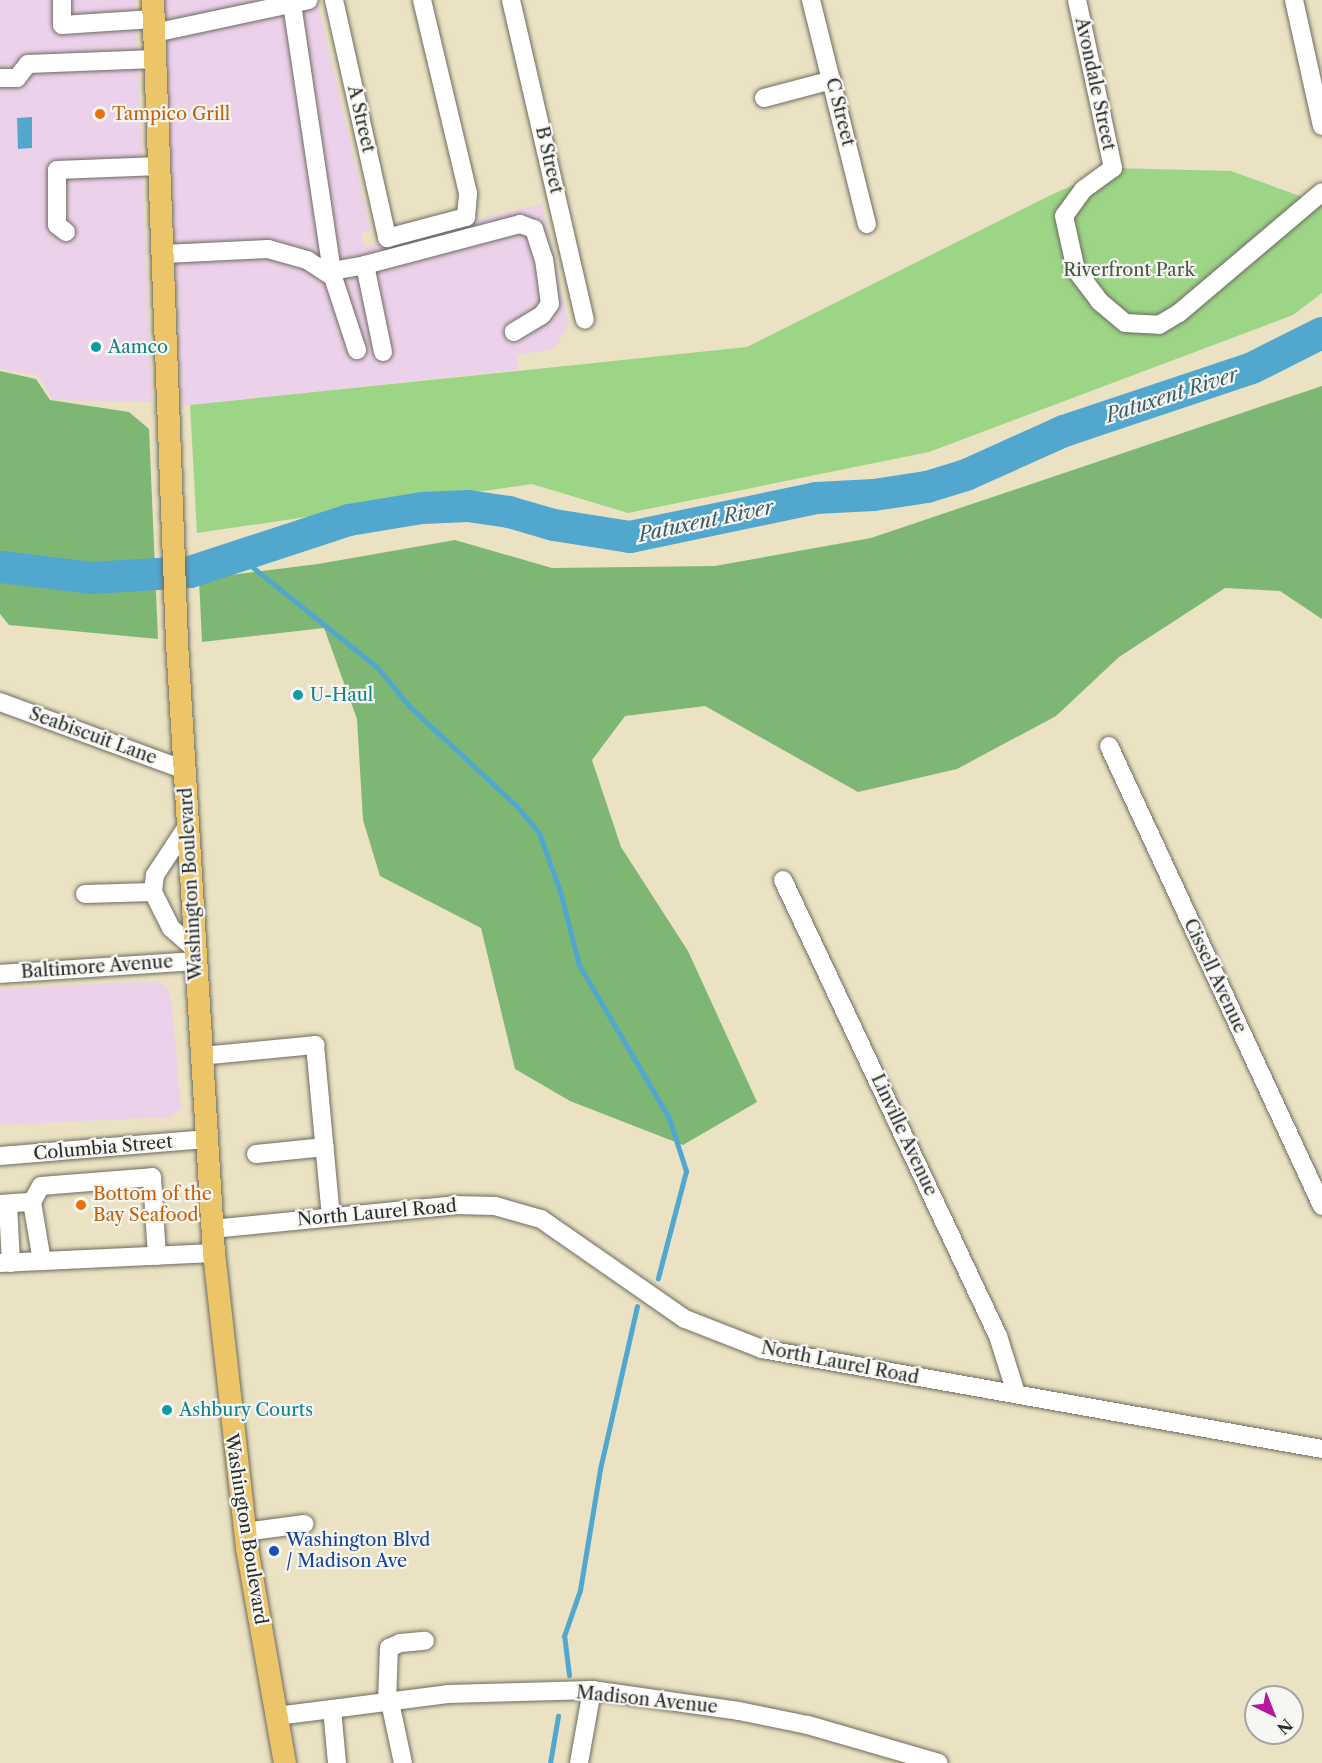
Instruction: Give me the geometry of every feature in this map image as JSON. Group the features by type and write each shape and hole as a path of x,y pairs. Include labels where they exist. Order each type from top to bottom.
{"main road":[{"name":"Washington Boulevard","path":"153,17 164,254 177,643 205,1139 214,1253 245,1532 285,1763"}],"street":[{"path":"62,0 62,25 300,2 333,274 357,350"},
{"name":"A Street","path":"334,0 387,238 466,217 468,193 422,0"},
{"name":"B Street","path":"511,0 585,320"},
{"name":"C Street","path":"811,0 867,224"},
{"name":"Avondale Street","path":"1077,0 1113,168 1083,190 1064,216 1077,270 1100,301 1125,323 1141,326 1159,325 1179,313 1322,192"},
{"path":"1293,0 1322,126"},
{"path":"0,78 17,78 28,64 155,59"},
{"path":"764,98 832,80"},
{"path":"66,232 57,225 57,170 160,166"},
{"path":"164,254 268,249 307,260 333,274 520,224 534,229 544,259 550,304 542,315 514,332"},
{"path":"544,259 571,256"},
{"path":"365,264 383,352"},
{"name":"Seabiscuit Lane","path":"0,702 185,770"},
{"name":"Cissell Avenue","path":"1108,746 1322,1206"},
{"path":"188,825 155,875 153,892 171,928 194,954"},
{"name":"Linville Avenue","path":"783,880 998,1336 1016,1393"},
{"path":"85,894 153,892"},
{"name":"Baltimore Avenue","path":"0,974 194,954"},
{"path":"201,1056 315,1045 330,1216"},
{"name":"Columbia Street","path":"0,1156 205,1139"},
{"path":"256,1154 325,1147"},
{"path":"42,1261 32,1202 41,1186 152,1177 157,1256"},
{"path":"32,1202 4,1204 6,1263 214,1253"},
{"name":"North Laurel Road","path":"212,1229 455,1205 521,1212 541,1219 685,1319 724,1337 800,1359 1016,1393 1322,1449"},
{"path":"245,1532 304,1524"},
{"path":"403,1763 388,1702 388,1648 400,1643 425,1641"},
{"path":"579,1763 592,1690"},
{"name":"Madison Avenue","path":"277,1716 458,1694 592,1690 739,1711 808,1725 939,1763"},
{"path":"332,1709 337,1763"}],"shaded area":[{"path":"0,0 135,0 152,402 53,400 38,375 0,369"},
{"path":"160,0 317,0 370,229 361,235 364,247 542,204 569,325 554,349 517,355 518,370 182,406 166,33"},
{"path":"157,981 166,986 171,997 181,1108 170,1117 0,1125 0,989"}],"green space":[{"name":"Riverfront Park","path":"1113,168 1231,171 1322,204 1322,293 1293,315 929,452 628,513 532,484 197,533 190,405 747,347 1053,194"},
{"path":"0,371 36,379 50,400 129,412 149,429 158,639 9,625 0,614"},
{"path":"1322,386 1322,619 1280,591 1225,588 1119,657 1056,716 957,769 858,792 705,706 625,716 592,760 621,847 688,951 757,1102 683,1145 570,1101 515,1069 481,928 380,876 363,820 357,719 324,628 202,642 199,579 318,564 455,540 552,568 715,566 871,538"}],"water":[{"path":"32,117 32,148 18,149 17,118"}],"waterway":[{"name":"Patuxent River","path":"0,567 92,578 190,572 349,520 422,508 468,506 509,512 554,525 630,537 816,498 874,495 927,487 966,475 1064,431 1252,368 1322,333"},
{"path":"240,557 377,667 411,708 517,806 539,833 560,891 579,965 669,1118 686,1171 658,1278"},
{"path":"569,1675 564,1636 580,1590 600,1469 637,1306"},
{"path":"550,1763 558,1716"}],"place":[{"name":"Tampico Grill","path":"100,114"},
{"name":"Aamco","path":"96,347"},
{"name":"U-Haul","path":"298,695"},
{"name":"Bottom of the Bay Seafood","path":"81,1205"},
{"name":"Ashbury Courts","path":"167,1410"},
{"name":"Washington Blvd / Madison Ave","path":"274,1551"}]}
